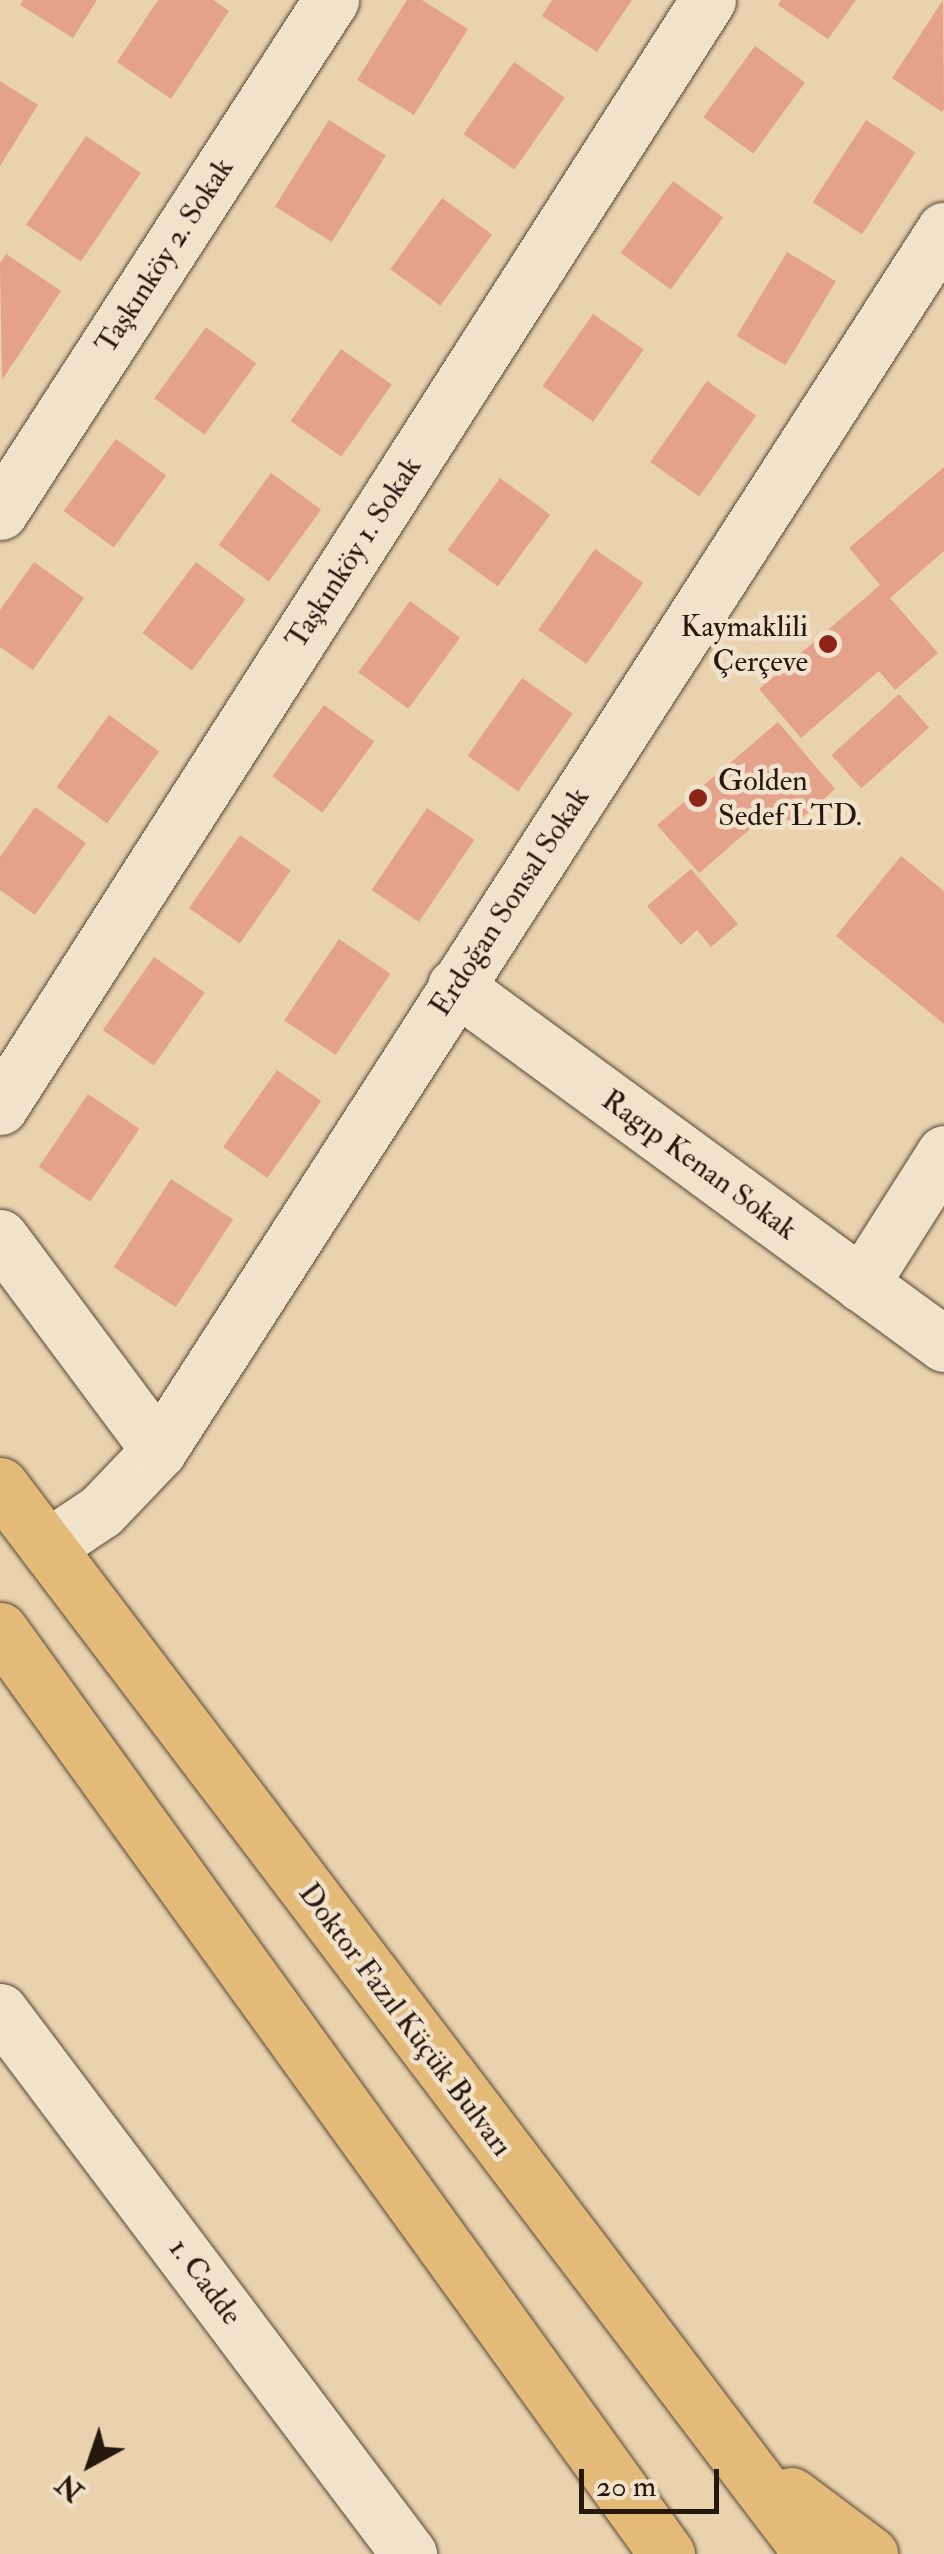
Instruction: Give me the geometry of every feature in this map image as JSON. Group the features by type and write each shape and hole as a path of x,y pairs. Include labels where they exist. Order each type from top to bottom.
{"highway":[{"name":"Doktor Fazıl Küçük Bulvarı","path":"0,1485 812,2554"},
{"path":"0,1630 667,2554"},
{"path":"719,2436 870,2554"}],"street":[{"name":"Taşkınköy 2. Sokak","path":"0,512 331,0"},
{"name":"Taşkınköy 1. Sokak","path":"0,1106 708,0"},
{"name":"Erdoğan Sonsal Sokak","path":"47,1547 101,1511 159,1450 944,230"},
{"name":"Ragıp Kenan Sokak","path":"455,986 944,1344"},
{"path":"861,1284 944,1153"},
{"path":"0,1237 159,1450"},
{"name":"1. Cadde","path":"0,2010 409,2554"}],"building":[{"path":"23,0 97,0 73,38 20,5"},
{"path":"158,0 213,0 229,11 171,99 117,62"},
{"path":"407,0 422,0 468,29 414,115 357,80"},
{"path":"552,0 632,0 597,52 542,16"},
{"path":"781,0 856,0 828,39 778,5"},
{"path":"943,0 944,109 942,112 892,78"},
{"path":"755,46 805,82 753,154 703,117"},
{"path":"514,62 565,98 514,170 464,134"},
{"path":"0,81 38,105 0,166"},
{"path":"329,120 386,156 332,242 275,207"},
{"path":"866,120 915,152 862,234 813,202"},
{"path":"86,136 141,173 81,262 26,225"},
{"path":"673,181 723,217 671,289 621,253"},
{"path":"442,198 492,234 440,306 390,269"},
{"path":"787,252 836,281 785,365 737,336"},
{"path":"6,254 61,291 2,380 0,263"},
{"path":"593,314 644,350 593,422 543,386"},
{"path":"206,327 256,363 204,435 154,398"},
{"path":"341,349 392,385 341,457 291,421"},
{"path":"707,381 756,415 699,497 650,462"},
{"path":"116,439 166,475 114,547 64,511"},
{"path":"944,467 944,551 890,598 938,653 895,690 879,671 801,738 759,689 880,585 849,548"},
{"path":"271,473 321,509 269,581 219,545"},
{"path":"500,478 550,514 498,586 448,550"},
{"path":"595,549 643,583 587,664 538,630"},
{"path":"34,562 84,598 33,670 0,647 0,610"},
{"path":"196,562 246,599 192,670 142,633"},
{"path":"410,601 460,637 408,709 358,672"},
{"path":"522,678 573,714 518,791 468,756"},
{"path":"899,694 929,727 861,788 831,755"},
{"path":"324,705 374,741 322,813 272,776"},
{"path":"109,715 159,751 107,823 57,787"},
{"path":"778,722 835,789 793,826 777,806 699,873 657,825"},
{"path":"35,807 86,843 35,915 0,890 0,857"},
{"path":"427,808 474,840 419,922 372,890"},
{"path":"240,835 291,871 240,943 189,908"},
{"path":"901,856 944,891 944,1024 836,936"},
{"path":"691,869 738,924 711,947 697,930 681,945 647,906"},
{"path":"339,939 390,974 336,1055 284,1020"},
{"path":"154,957 205,993 154,1065 103,1030"},
{"path":"277,1070 321,1101 267,1178 223,1147"},
{"path":"88,1094 139,1129 90,1202 39,1167"},
{"path":"171,1179 233,1219 176,1307 114,1267"}],"place":[{"name":"Kaymaklili Çerçeve","path":"828,644"},
{"name":"Golden Sedef LTD.","path":"698,798"}]}
